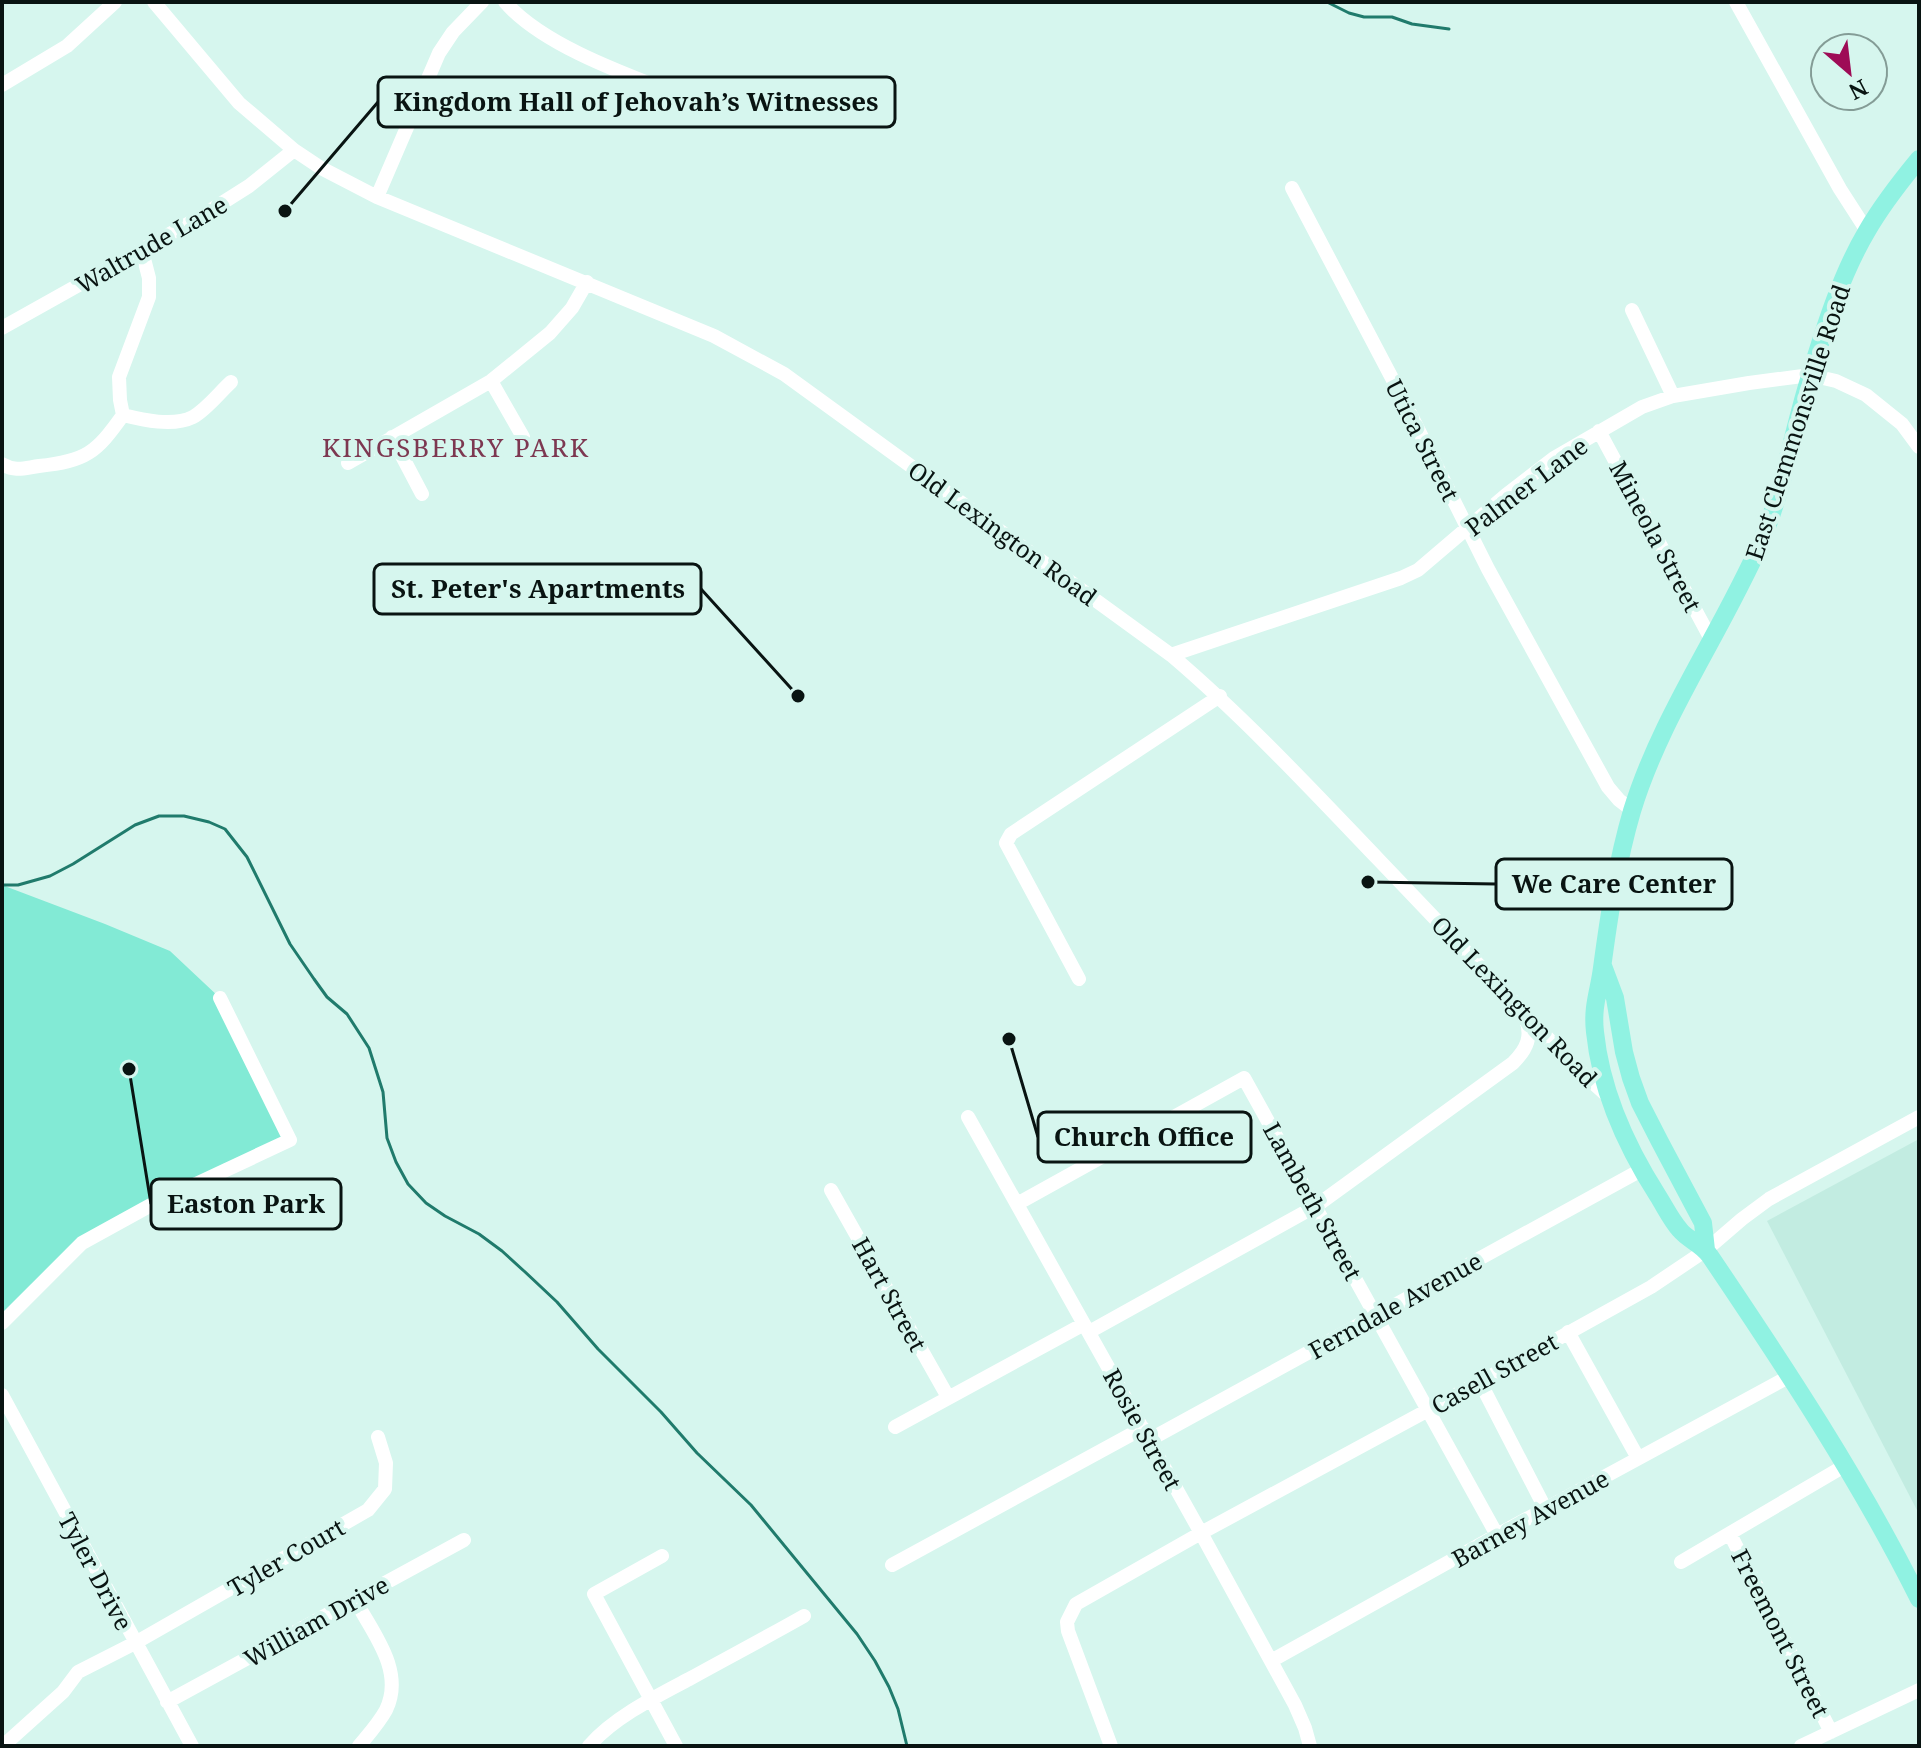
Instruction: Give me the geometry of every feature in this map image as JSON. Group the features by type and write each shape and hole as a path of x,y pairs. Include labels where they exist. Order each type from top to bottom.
{"main road":[{"name":"East Clemmonsville Road","path":"1667,1157 1631,1078 1615,998 1602,959 1614,887 1632,810 1661,734 1743,582 1767,528 1810,375 1842,283 1867,231 1892,192 1919,159"},
{"name":"East Clemmonsville Road","path":"1603,966 1594,1006 1595,1029 1611,1099"},
{"path":"1611,1099 1644,1127 1667,1157"},
{"name":"Old Lexington Road","path":"1611,1099 1641,1170 1681,1231 1706,1250 1790,1376 1892,1544 1919,1599"},
{"name":"Old Lexington Road","path":"1667,1157 1703,1223 1706,1250"}],"street":[{"path":"2,85 67,46 115,2"},
{"name":"Old Lexington Road","path":"154,2 239,103 294,150 321,168 377,197 714,336 784,374 1171,655 1220,696 1555,1047 1611,1099"},
{"path":"377,197 439,53 453,32 482,2"},
{"path":"505,2 525,21 575,51 692,100"},
{"path":"1736,2 1840,189 1867,231"},
{"name":"Waltrude Lane","path":"2,328 142,251 249,186 294,150"},
{"name":"Utica Street","path":"1292,188 1488,569 1608,787 1632,810"},
{"path":"5,471 65,463 86,456 123,415 119,377 149,297 149,278 142,251"},
{"path":"348,463 491,381 550,333 572,308 587,282"},
{"path":"1632,310 1673,396"},
{"name":"Palmer Lane","path":"1171,655 1418,570 1554,458 1642,407 1673,396 1810,375 1836,381 1866,395 1902,424 1919,447"},
{"path":"491,381 523,437"},
{"path":"123,415 170,422 192,417 231,382"},
{"name":"Mineola Street","path":"1599,431 1712,641"},
{"path":"392,437 422,494"},
{"path":"1079,979 1006,843 1011,834 1220,696"},
{"path":"2,1323 82,1243 151,1205 290,1140 220,998"},
{"path":"895,1427 1316,1206 1513,1063 1524,1052 1528,1039 1529,1025 1524,1013"},
{"path":"1524,1052 1555,1047"},
{"name":"Lambeth Street","path":"1017,1204 1244,1078 1497,1535"},
{"name":"Rosie Street","path":"968,1117 1295,1705 1310,1746"},
{"name":"Casell Street","path":"1111,1746 1068,1631 1067,1622 1076,1604 1651,1287 1706,1250 1769,1199 1919,1117"},
{"name":"Ferndale Avenue","path":"892,1565 1376,1315 1641,1170"},
{"name":"Hart Street","path":"831,1190 948,1397"},
{"path":"1568,1332 1638,1458"},
{"name":"Barney Avenue","path":"1271,1661 1790,1376"},
{"path":"1480,1382 1546,1510"},
{"name":"Tyler Drive","path":"2,1395 192,1746"},
{"name":"Tyler Court","path":"3,1746 63,1692 78,1672 135,1643 368,1510 385,1489 386,1463 378,1437"},
{"path":"1681,1562 1846,1465"},
{"name":"Freemont Street","path":"1730,1534 1831,1732"},
{"name":"William Drive","path":"167,1702 464,1540"},
{"path":"662,1556 594,1594 676,1746"},
{"path":"355,1600 390,1665 393,1688 385,1711 359,1746"},
{"path":"589,1746 615,1723 652,1699 804,1616"},
{"path":"1801,1746 1919,1690"}],"shaded area":[{"path":"1919,1139 1919,1514 1767,1221"}],"green space":[{"path":"2,885 170,951 220,998 290,1140 82,1243 2,1323"}],"waterway":[{"path":"1327,2 1364,17 1392,17 1412,24 1449,29"},
{"path":"2,885 18,885 50,876 135,825 159,816 184,816 225,829 247,857 290,944 327,997 347,1014 369,1048 383,1092 387,1138 408,1184 426,1203 479,1234 524,1271 557,1302 697,1453 751,1505 857,1634 875,1661 898,1709 907,1746"}],"place":[{"name":"Kingdom Hall of Jehovah’s Witnesses","path":"285,211"},
{"name":"St. Peter's Apartments","path":"798,696"},
{"name":"We Care Center","path":"1368,882"},
{"name":"Church Office","path":"1009,1039"},
{"name":"Easton Park","path":"129,1069"}],"district":[{"name":"KINGSBERRY PARK","path":"456,447"}]}
